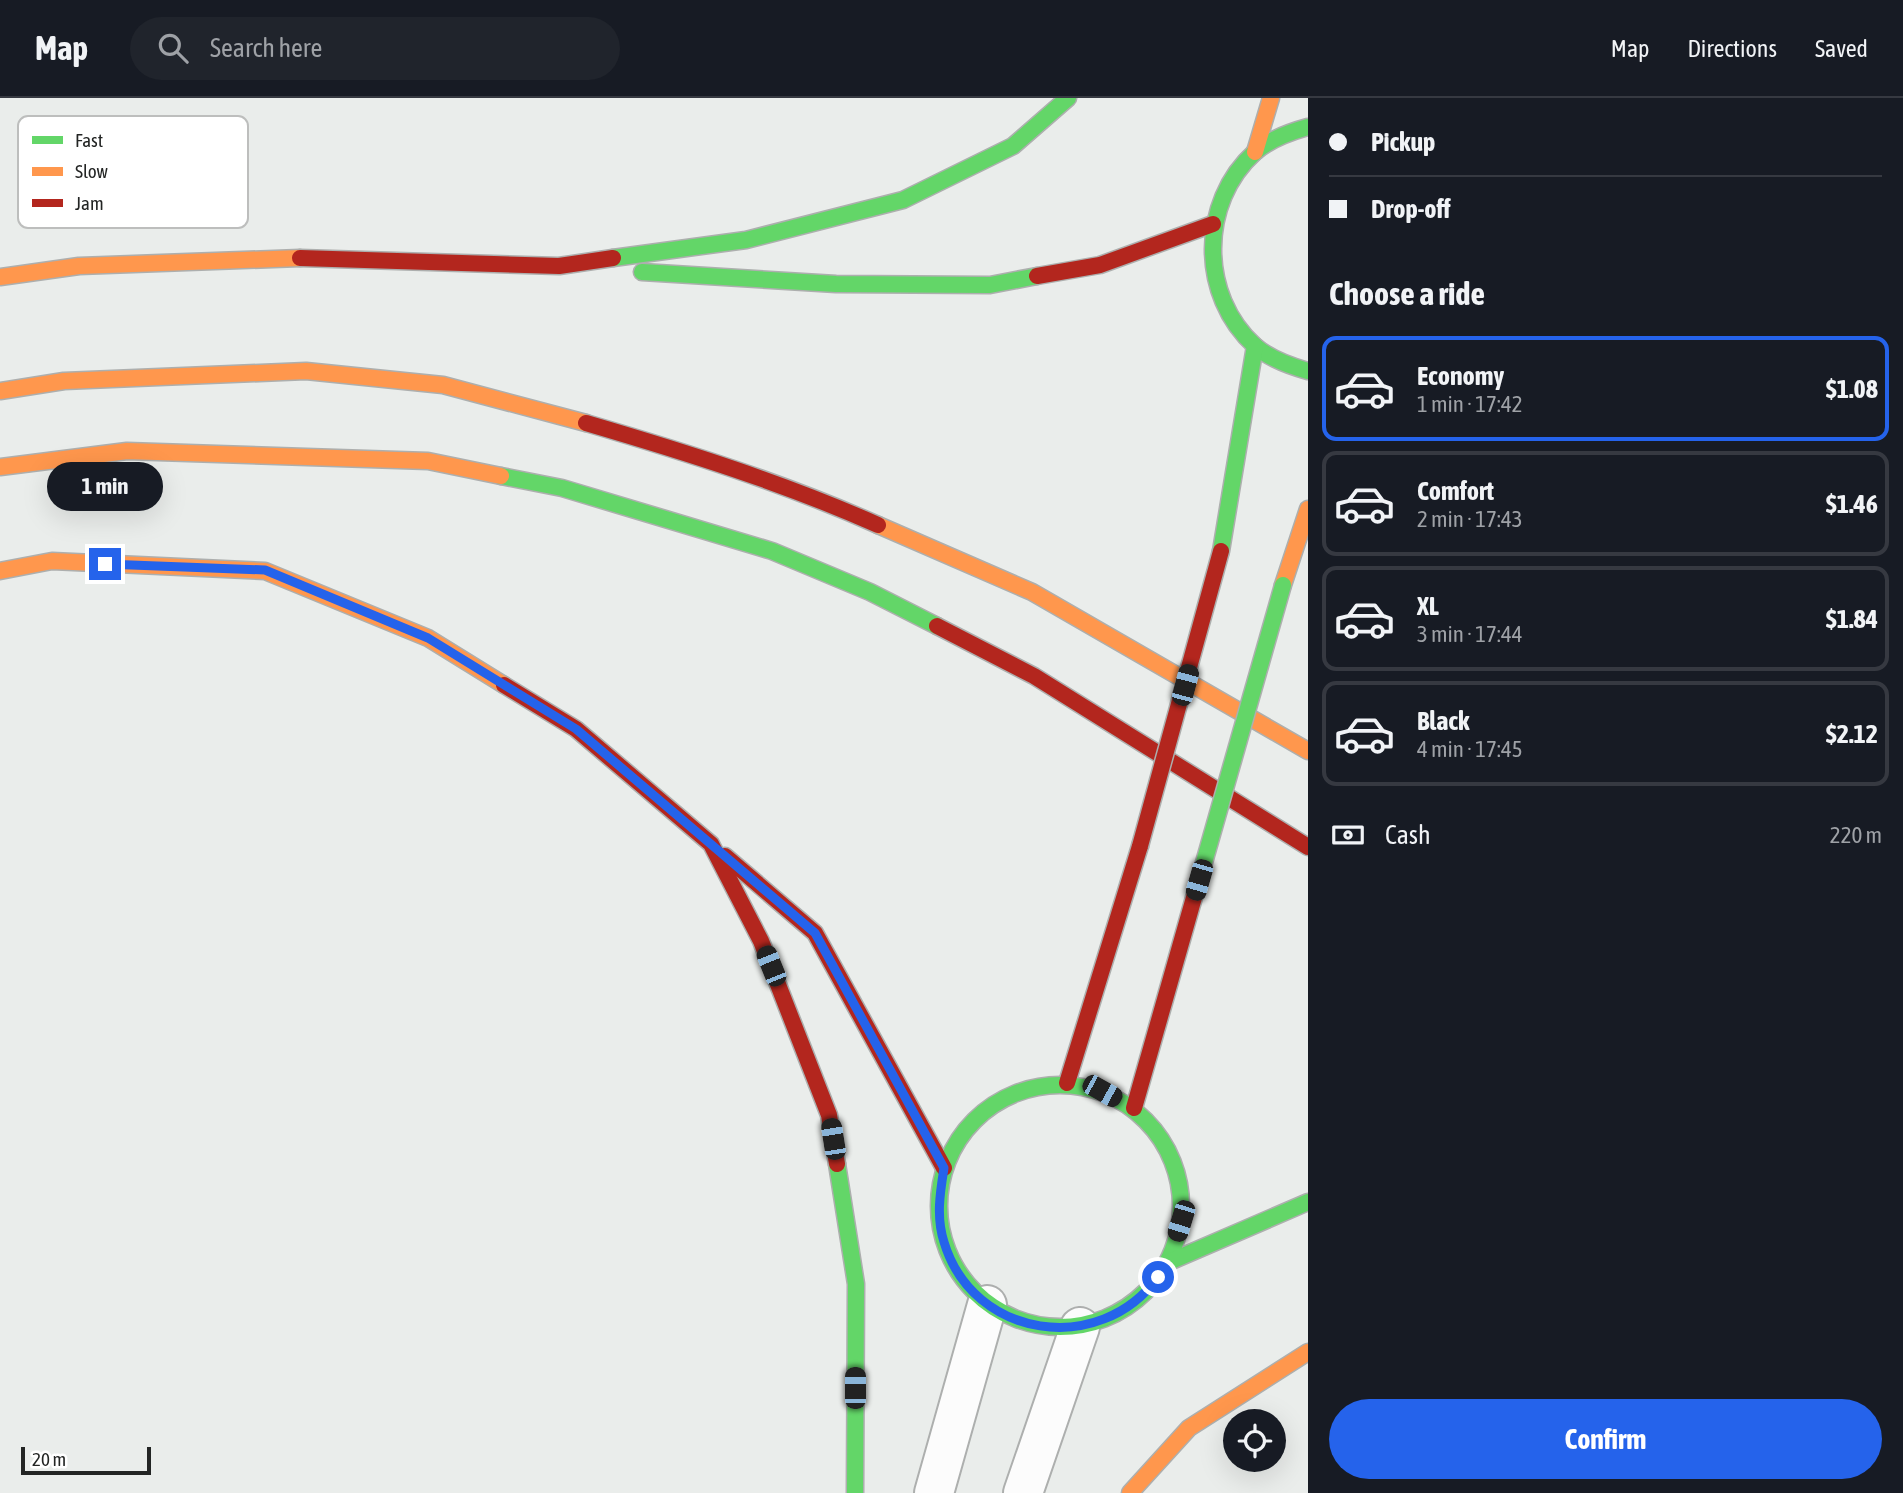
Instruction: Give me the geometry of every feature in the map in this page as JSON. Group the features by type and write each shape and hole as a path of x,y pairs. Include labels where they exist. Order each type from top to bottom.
{"main road":[{"path":"559,266 746,240 903,200 1013,146 1068,98"},
{"path":"1255,152 1271,98"},
{"path":"1308,127 1286,133 1255,152 1228,185 1213,224 1211,257 1217,291 1233,321 1255,346 1285,364 1308,371"},
{"path":"0,277 79,266 322,257 559,266 836,284 990,285 1100,265 1213,224"},
{"path":"1067,1083 1140,846 1221,551 1255,346"},
{"path":"0,391 64,381 306,371 443,385 558,415 674,449 836,506 1032,592 1308,751"},
{"path":"0,467 127,450 415,460 562,488 772,551 870,592 1034,676 1308,847"},
{"path":"1134,1108 1283,585 1308,509"},
{"path":"0,570 52,561 265,570 428,638 576,729 815,933 944,1168"},
{"path":"711,844 761,941 829,1115 856,1284 855,1493"},
{"path":"1067,1083 1102,1091 1134,1108 1163,1139 1179,1178 1181,1221 1169,1262 1147,1292 1116,1315 1080,1327 1047,1328 1016,1321 987,1305 961,1278 944,1243 938,1205 944,1168 962,1132 992,1105 1028,1088 1067,1083"},
{"path":"1169,1262 1308,1202"},
{"path":"1129,1493 1189,1428 1308,1352"}],"street":[{"path":"934,1493 987,1305"},
{"path":"1023,1493 1080,1327"}],"traffic: fast":[{"path":"613,258 746,240 903,200 1013,146 1068,98"},
{"path":"1308,127 1267,143 1255,152 1237,173 1224,196 1216,222 1213,249 1216,276 1224,302 1237,325 1255,346 1267,355 1308,371"},
{"path":"642,272 836,284 990,285 1037,276"},
{"path":"1221,551 1255,346"},
{"path":"501,476 562,488 772,551 870,592 937,626"},
{"path":"1199,880 1283,585"},
{"path":"1048,1085 1072,1085 1117,1099 1146,1120 1161,1139 1172,1160 1179,1182 1181,1206 1179,1230 1172,1252 1161,1273 1146,1292 1117,1313 1095,1322 1072,1327 1048,1327 1003,1313 983,1300 966,1283 953,1263 944,1241 939,1218 939,1194 953,1149 966,1129 983,1112 1003,1099 1025,1090 1048,1085"},
{"path":"837,1164 856,1284 855,1493"},
{"path":"1169,1262 1308,1202"}],"traffic: slow":[{"path":"1255,152 1271,98"},
{"path":"0,277 79,266 300,258"},
{"path":"0,391 64,381 306,371 443,385 586,423"},
{"path":"0,467 127,451 428,461 501,476"},
{"path":"1283,585 1308,509"},
{"path":"878,525 1032,592 1308,751"},
{"path":"0,571 52,561 265,571 428,638 504,685"},
{"path":"1130,1493 1189,1428 1308,1352"}],"traffic: jam":[{"path":"1037,276 1100,265 1213,224"},
{"path":"300,258 559,266 613,258"},
{"path":"586,423 734,469 807,495 878,525"},
{"path":"1140,846 1221,551"},
{"path":"937,626 1034,676 1308,847"},
{"path":"504,685 576,729 711,844 761,941 829,1115 837,1164"},
{"path":"1067,1083 1140,846"},
{"path":"725,856 815,933 944,1168"},
{"path":"1134,1108 1199,880"}],"route":[{"path":"105,564 265,570 428,638 576,729 815,933 944,1168 938,1205 944,1243 961,1278 987,1305 1016,1321 1047,1328 1080,1327 1116,1315 1147,1292 1158,1277"}]}
